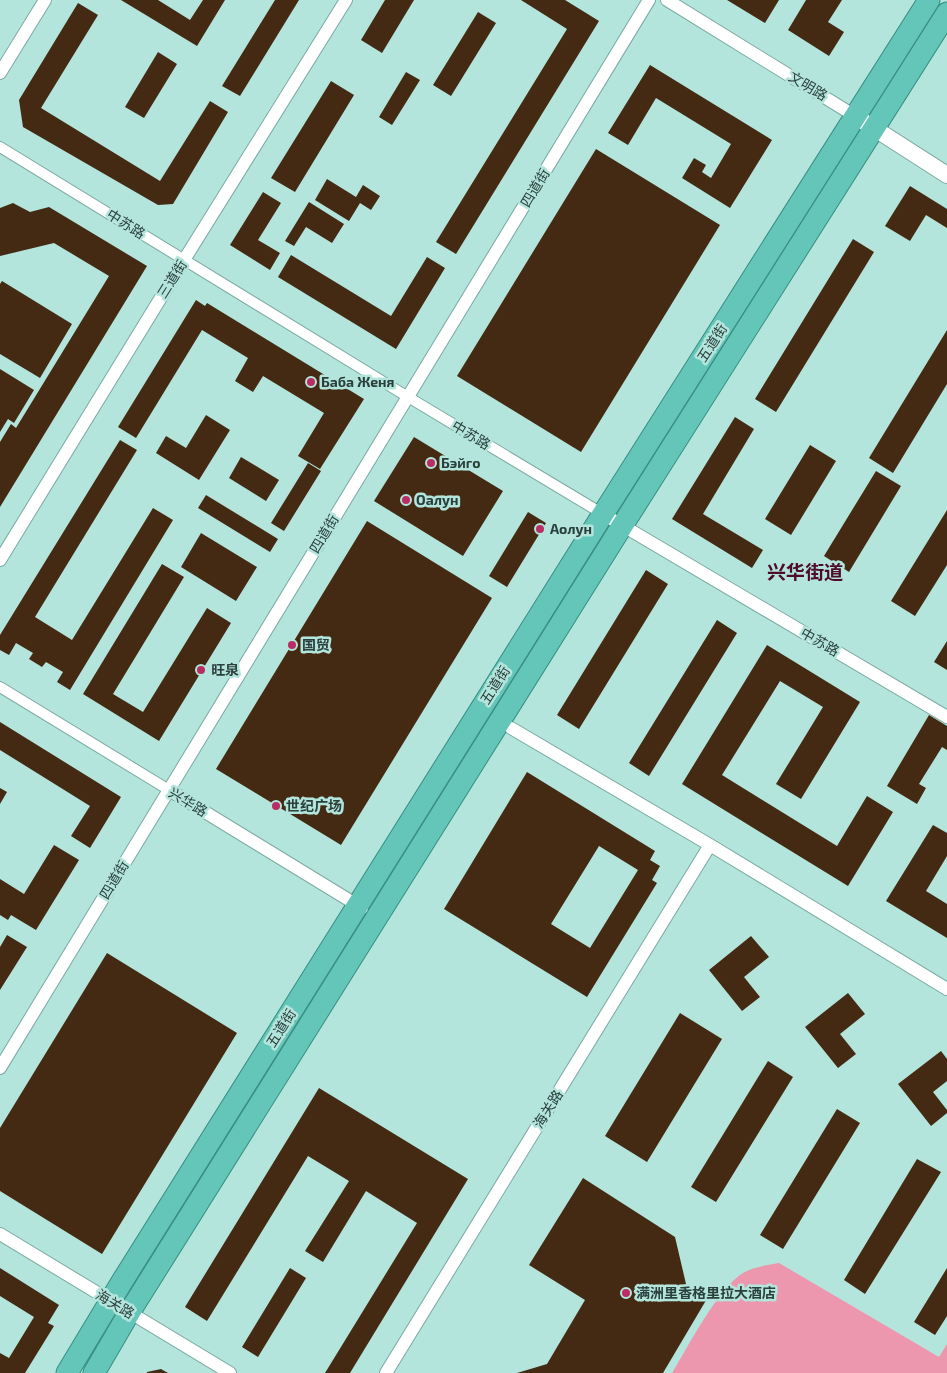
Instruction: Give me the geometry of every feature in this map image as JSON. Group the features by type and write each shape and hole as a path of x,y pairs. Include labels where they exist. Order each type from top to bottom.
{"highway":[{"name":"五道街","path":"68,1373 110,1302 603,514 929,0"},
{"name":"五道街","path":"94,1373 129,1313 376,918 947,13"}],"street":[{"path":"0,73 45,0"},
{"name":"三道街","path":"0,560 346,0"},
{"name":"四道街","path":"0,1068 649,0"},
{"name":"文明路","path":"667,0 842,106 874,129 947,175"},
{"name":"中苏路","path":"0,147 622,526 947,717"},
{"name":"兴华路","path":"0,687 358,905 376,918"},
{"path":"511,728 947,988"},
{"name":"海关路","path":"386,1373 710,845"},
{"name":"海关路","path":"0,1234 230,1373"}],"shaded area":[{"path":"779,1263 939,1357 947,1344 947,1373 672,1373 704,1319 733,1281 751,1269"}],"building":[{"path":"121,0 158,0 190,20 203,0 225,0 197,46"},
{"path":"275,0 299,0 240,96 222,86"},
{"path":"385,0 414,0 382,53 361,40"},
{"path":"521,0 565,0 599,21 456,254 436,242 567,29"},
{"path":"727,0 779,0 765,23"},
{"path":"806,0 842,0 828,22 844,32 829,56 788,30"},
{"path":"78,3 98,15 41,108 160,181 210,101 228,112 173,204 158,205 23,127 19,100"},
{"path":"478,12 496,23 451,96 433,85"},
{"path":"158,52 177,64 144,118 125,107"},
{"path":"650,65 772,140 730,208 682,178 694,158 706,165 702,172 711,178 731,144 656,98 628,145 608,133"},
{"path":"406,72 420,80 392,125 379,117"},
{"path":"331,81 354,95 295,192 271,178"},
{"path":"596,149 720,225 581,452 457,376"},
{"path":"327,179 356,197 363,185 380,196 371,210 360,203 349,221 315,200"},
{"path":"910,186 947,209 947,228 926,215 910,241 885,226"},
{"path":"263,192 281,203 258,240 280,253 270,270 230,245"},
{"path":"309,202 344,224 332,243 306,227 294,246 285,241"},
{"path":"13,203 30,212 49,207 147,266 0,507 0,442 11,424 16,428 109,276 54,243 0,256 0,208"},
{"path":"853,239 874,252 776,412 755,399"},
{"path":"291,255 391,316 427,257 445,268 396,349 278,277"},
{"path":"2,281 72,324 40,378 0,354 0,284"},
{"path":"196,300 205,306 207,303 364,399 320,469 298,456 324,413 263,376 253,392 235,381 248,358 202,330 136,438 118,427"},
{"path":"947,330 947,384 893,473 869,458"},
{"path":"0,369 34,390 14,423 8,419 0,432"},
{"path":"206,415 230,430 199,480 156,453 166,436 186,448"},
{"path":"735,417 754,429 703,514 763,550 752,568 672,519"},
{"path":"414,437 503,491 463,556 374,501"},
{"path":"120,440 137,450 35,617 72,640 153,508 173,520 70,690 57,682 63,672 46,662 42,667 29,659 33,653 16,643 9,655 0,650 0,635"},
{"path":"810,445 836,461 791,535 765,519"},
{"path":"241,457 279,480 266,501 229,478"},
{"path":"308,463 321,471 284,531 271,523"},
{"path":"876,471 901,486 849,572 824,556"},
{"path":"206,495 278,539 270,552 198,508"},
{"path":"947,510 947,565 915,616 891,601"},
{"path":"528,512 546,523 507,587 489,576"},
{"path":"367,521 492,598 341,845 216,769"},
{"path":"201,533 257,567 236,601 181,567"},
{"path":"162,564 184,577 113,694 143,712 207,608 231,623 159,741 83,694"},
{"path":"646,570 668,584 579,729 557,715"},
{"path":"717,620 737,633 649,776 629,763"},
{"path":"947,641 947,670 934,662"},
{"path":"767,645 860,702 801,799 776,784 823,707 780,681 722,775 837,846 867,796 893,812 848,886 682,784"},
{"path":"929,715 947,726 947,750 942,747 919,784 926,788 917,804 887,786"},
{"path":"0,722 121,797 90,848 71,836 90,806 0,750"},
{"path":"527,772 655,851 650,860 660,866 652,880 657,883 587,997 444,909","holes":["599,846 638,870 590,948 551,924"]},
{"path":"0,788 7,792 0,804"},
{"path":"933,825 947,833 947,856 926,891 947,904 947,938 886,901"},
{"path":"54,845 79,860 36,930 11,915 8,920 0,915 0,879 24,894"},
{"path":"7,935 27,947 0,990 0,947"},
{"path":"751,936 769,957 744,977 760,997 742,1011 709,970"},
{"path":"107,953 237,1033 102,1254 0,1191 0,1128"},
{"path":"848,993 865,1014 840,1034 856,1054 838,1068 805,1027"},
{"path":"680,1013 722,1039 647,1162 605,1136"},
{"path":"941,1051 947,1059 947,1081 933,1092 947,1110 947,1113 931,1126 898,1084"},
{"path":"768,1061 793,1077 716,1202 691,1187"},
{"path":"319,1088 468,1179 350,1373 325,1373 417,1223 366,1191 323,1262 305,1251 349,1181 308,1156 207,1321 185,1307"},
{"path":"837,1109 860,1123 783,1249 760,1235"},
{"path":"917,1159 941,1172 865,1294 844,1280"},
{"path":"583,1178 675,1237 686,1284 708,1297 663,1373 517,1373 547,1364 585,1300 529,1265"},
{"path":"0,1268 59,1305 48,1323 54,1326 25,1373 0,1373 0,1353 9,1358 34,1317 0,1296"},
{"path":"290,1268 306,1278 258,1357 242,1347"},
{"path":"947,1268 947,1316 935,1335 914,1322"},
{"path":"161,1369 168,1373 147,1373 147,1372"}],"place":[{"name":"Баба Женя","path":"311,382"},
{"name":"Бэйго","path":"431,463"},
{"name":"Оалун","path":"406,500"},
{"name":"Аолун","path":"540,529"},
{"name":"国贸","path":"292,645"},
{"name":"旺泉","path":"201,670"},
{"name":"世纪广场","path":"276,806"},
{"name":"满洲里香格里拉大酒店","path":"626,1293"}],"district":[{"name":"兴华街道","path":"805,572"}]}
